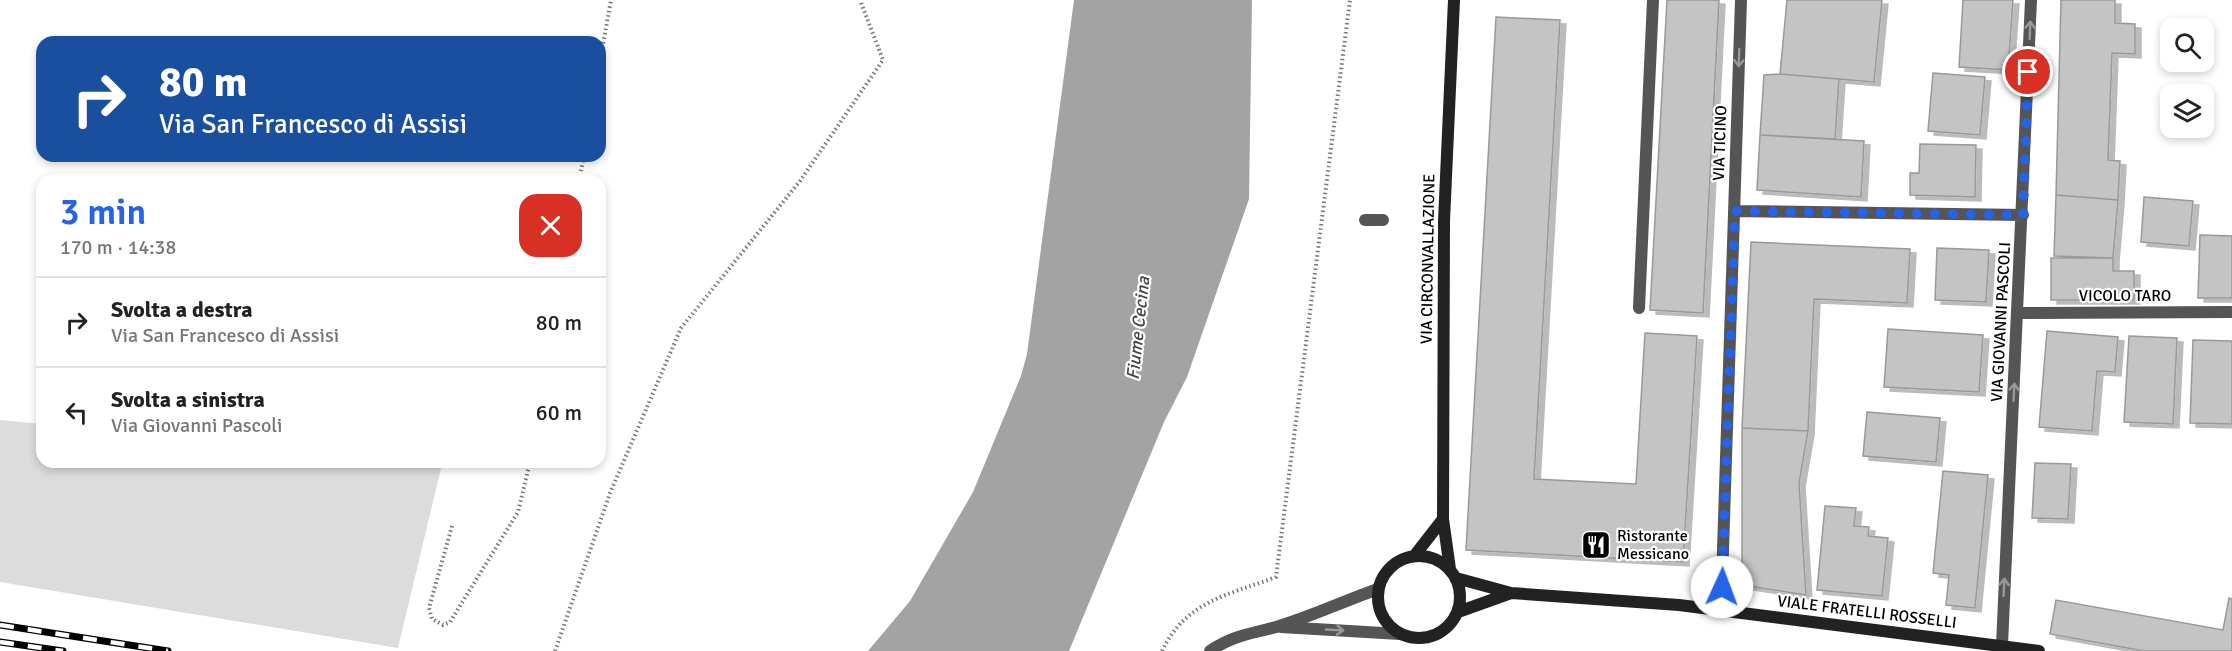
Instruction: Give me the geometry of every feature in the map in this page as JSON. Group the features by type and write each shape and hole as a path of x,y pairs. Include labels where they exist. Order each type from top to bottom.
{"street":[{"name":"VIA CIRCONVALLAZIONE","path":"1453,573 1443,519 1444,221 1454,0"},
{"path":"1639,308 1653,0"},
{"name":"VIA TICINO","path":"1721,610 1741,0"},
{"name":"VIA GIOVANNI PASCOLI","path":"2001,645 2023,215 2031,0"},
{"path":"1735,211 2023,215"},
{"path":"1365,220 1383,220"},
{"name":"VICOLO TARO","path":"2018,313 2232,312"},
{"path":"1415,555 1443,519"},
{"path":"1276,627 1400,634 1413,638 1427,638 1440,633 1451,624 1458,612 1460,589 1453,573 1440,561 1428,556 1415,555 1402,558 1382,576 1377,603 1389,626 1400,634"},
{"name":"VIALE FRATELLI ROSSELLI","path":"1453,573 1511,593 1679,605 2039,651"},
{"path":"1210,651 1223,642 1242,634 1276,627 1378,589"},
{"name":"VIALE FRATELLI ROSSELLI","path":"1458,612 1511,593"}],"path":[{"path":"605,36 611,0"},
{"path":"555,651 610,493 681,328 800,181 883,60 860,0"},
{"path":"1162,651 1175,628 1199,606 1276,577 1350,0"},
{"path":"452,526 429,608 432,620 443,625 450,622 518,512 529,468"}],"shaded area":[{"path":"0,420 36,423 36,468 441,468 398,648 0,582"}],"water":[{"name":"Fiume Cecina","path":"1074,0 1252,0 1249,199 1187,377 1164,422 1069,651 868,651 910,601 973,492 1021,376 1027,354"}],"building":[{"path":"1667,0 1719,0 1703,313 1650,310"},
{"path":"1787,0 1882,0 1874,82 1780,74"},
{"path":"1963,0 2013,0 2008,70 1959,67"},
{"path":"2061,0 2115,0 2115,23 2135,24 2135,54 2112,53 2108,160 2120,161 2118,200 2056,195"},
{"path":"1496,17 1560,20 1534,479 1636,484 1645,333 1697,336 1683,562 1466,550"},
{"path":"1933,73 1985,77 1980,135 1928,131"},
{"path":"1780,74 1839,79 1835,139 1760,135 1764,75"},
{"path":"1760,135 1864,141 1861,197 1757,190"},
{"path":"1920,144 1976,145 1975,197 1910,195 1910,173 1919,173"},
{"path":"2056,195 2118,200 2113,258 2054,256"},
{"path":"2144,197 2193,201 2189,246 2141,242"},
{"path":"2200,235 2232,236 2232,298 2198,298"},
{"path":"1751,242 1910,249 1907,303 1814,299 1808,431 1742,428"},
{"path":"1937,248 1989,250 1986,302 1935,300"},
{"path":"2051,258 2113,258 2113,271 2134,271 2134,300 2051,300"},
{"path":"1888,329 1983,335 1979,392 1884,387"},
{"path":"2047,331 2118,337 2115,372 2097,371 2092,431 2039,427"},
{"path":"2129,336 2177,338 2173,424 2124,422"},
{"path":"2193,340 2232,341 2232,424 2190,423"},
{"path":"1867,412 1940,418 1936,462 1863,456"},
{"path":"1742,428 1808,431 1799,483 1806,595 1742,585"},
{"path":"2035,463 2071,464 2068,519 2032,518"},
{"path":"1943,471 1988,475 1975,608 1946,605 1949,575 1933,573"},
{"path":"1825,506 1856,508 1854,526 1869,527 1868,536 1888,538 1882,596 1817,590"},
{"path":"2229,598 2232,599 2232,651 2144,651 2050,634 2056,600 2223,630"}],"railway":[{"path":"0,625 168,651"},
{"path":"0,642 63,651"}],"place":[{"name":"Ristorante Messicano","path":"1596,545"}],"route":[{"path":"1722,587 1735,211 2023,215 2028,72"}]}
